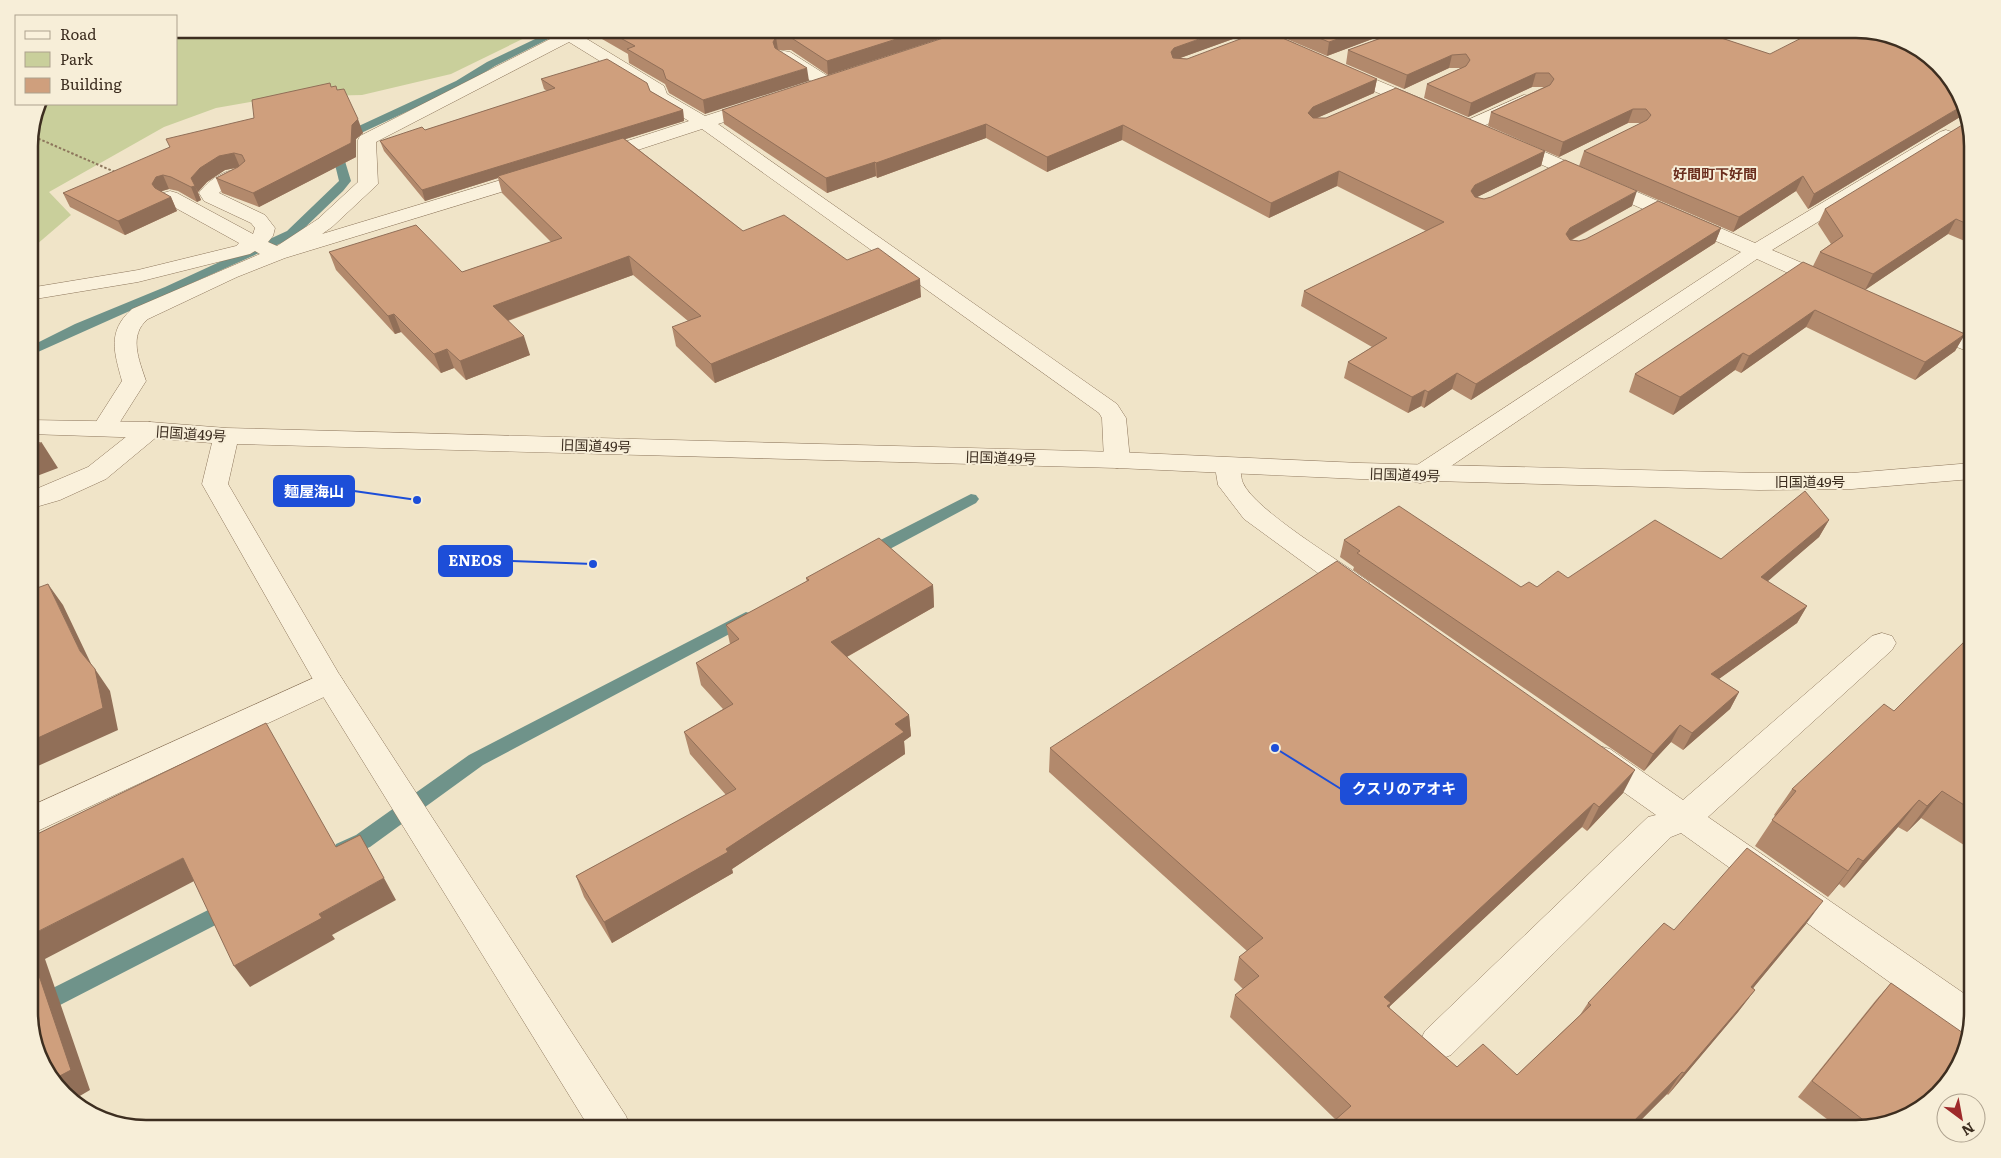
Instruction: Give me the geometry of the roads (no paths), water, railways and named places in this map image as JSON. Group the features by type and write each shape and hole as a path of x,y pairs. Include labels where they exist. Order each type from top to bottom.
{"street":[{"path":"277,254 325,224 368,184 367,140 559,38"},
{"path":"579,38 658,90 659,96 705,123 1109,409 1114,418 1117,460"},
{"path":"1255,38 1307,56"},
{"path":"784,56 825,82"},
{"path":"1344,57 1326,64 1846,291"},
{"path":"1453,119 1539,93"},
{"path":"584,161 779,98"},
{"path":"1420,475 1756,251 1959,128"},
{"path":"1536,178 1585,153"},
{"path":"104,428 134,381 129,363 126,339 130,323 140,314 194,288 277,254 556,169"},
{"path":"38,293 138,276 243,250 255,244 263,236 265,228 258,219 211,197 209,193 216,185 240,174"},
{"path":"170,198 277,254"},
{"path":"1628,219 1651,206"},
{"path":"1909,318 1963,342"},
{"name":"旧国道49号","path":"38,427 150,430 226,436 1117,460 1228,467 1420,475 1606,477 1713,481 1852,481 1963,472"},
{"path":"38,498 97,473 150,430"},
{"path":"226,436 215,484 329,682 606,1120"},
{"path":"1228,467 1231,485 1253,512 1280,534 1377,602"},
{"path":"1438,1043 1660,827 1685,819 1704,799 1882,643"},
{"path":"38,818 329,682"},
{"path":"1580,744 1964,1015"}],"waterway":[{"path":"38,348 80,327 169,290 291,234 339,189 345,181 336,148 339,139 460,83 491,64 544,38"},
{"path":"867,554 971,499"},
{"path":"343,850 363,841 476,760 746,618"},
{"path":"38,1006 230,908"}],"place":[{"name":"麺屋海山","path":"417,500"},
{"name":"ENEOS","path":"593,564"},
{"name":"クスリのアオキ","path":"1275,748"}],"district":[{"name":"好間町下好間","path":"1715,173"}]}
